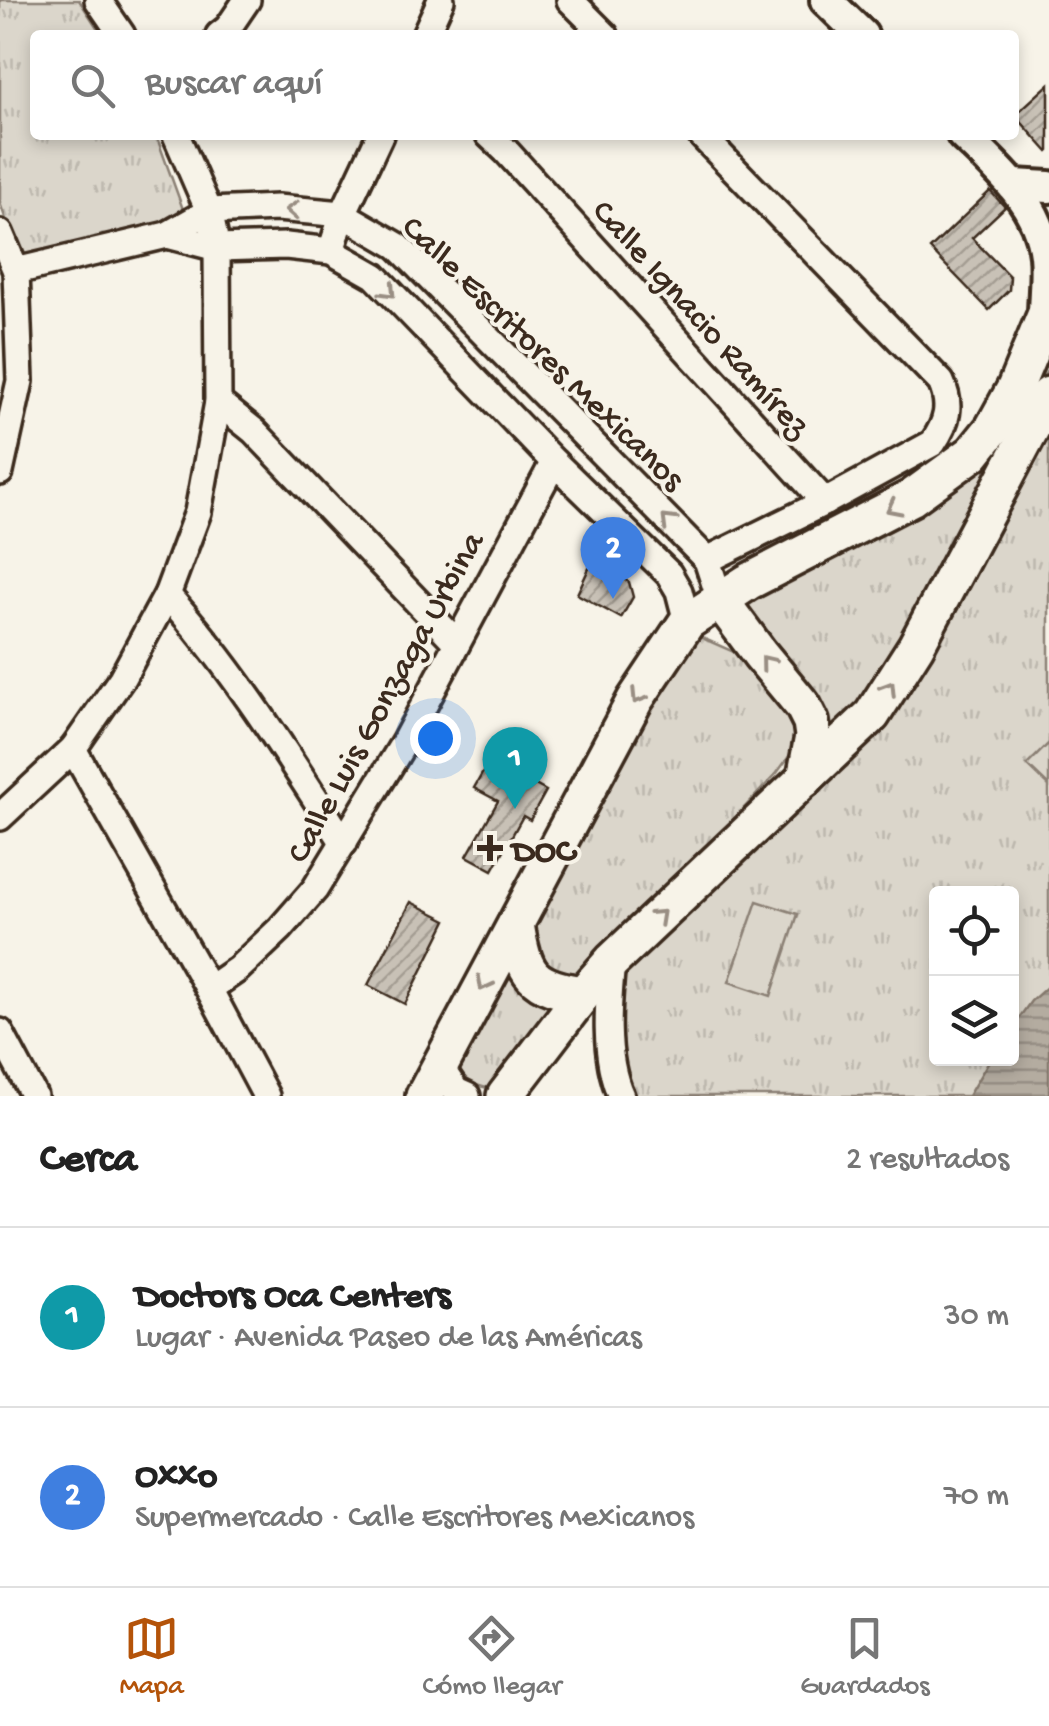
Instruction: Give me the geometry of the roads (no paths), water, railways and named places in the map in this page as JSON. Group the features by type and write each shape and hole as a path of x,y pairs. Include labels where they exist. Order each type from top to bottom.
{"main road":[{"path":"432,1081 635,700 687,622 748,582 911,498 973,453 993,428 1014,388 1046,311"},
{"path":"505,1096 612,960 872,715 916,646 1049,395"},
{"path":"720,600 803,706 811,722 805,779"},
{"path":"516,924 533,978 548,987 583,994"}],"street":[{"path":"98,0 119,30"},
{"path":"226,30 246,0"},
{"path":"427,30 441,0"},
{"path":"570,0 600,30"},
{"path":"826,0 857,30"},
{"path":"0,816 73,749 122,678 167,595 198,512 218,402 217,248 209,211 178,140"},
{"path":"331,251 343,214 378,140"},
{"name":"Calle Ignacio Ramírez","path":"494,140 825,502"},
{"path":"706,140 941,382 948,395 946,418 933,444 707,560"},
{"path":"968,140 1014,184 1036,219 1045,254 1046,311"},
{"path":"1014,184 1049,187"},
{"name":"Calle Escritores Mexicanos","path":"16,271 167,236 209,211 277,208 343,214 398,246 707,560 720,600"},
{"path":"0,233 16,271 20,382 0,472"},
{"name":"Calle Escritores Mexicanos","path":"167,236 217,248 286,246 331,251 375,276 554,462 669,574 679,591 687,622"},
{"path":"218,402 254,431 456,642"},
{"name":"Calle Luis Gonzaga Urbina","path":"209,989 280,929 315,889 405,742 554,462"},
{"path":"167,595 196,627 282,746 344,843"},
{"path":"73,749 266,1096"},
{"path":"612,960 607,1011 617,1093"},
{"path":"0,1033 34,1096"},
{"path":"432,1081 468,1096"}],"place":[{"name":"Oxxo","path":"613,599"},
{"name":"Doctors Oca Centers","path":"515,809"},
{"name":"DOC","path":"490,848"}]}
